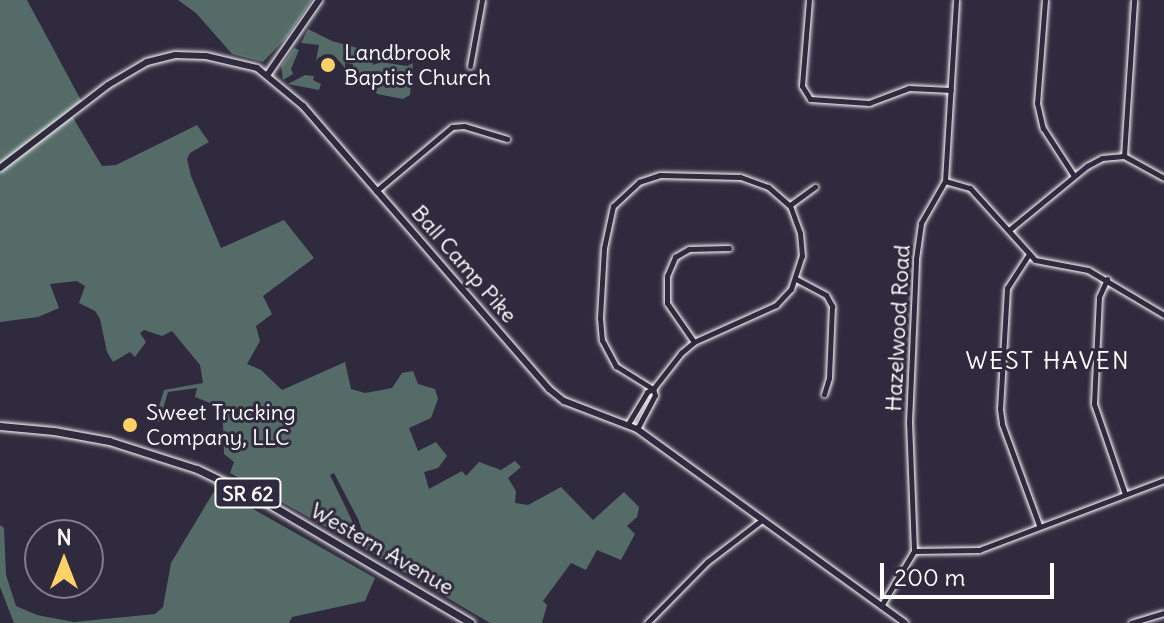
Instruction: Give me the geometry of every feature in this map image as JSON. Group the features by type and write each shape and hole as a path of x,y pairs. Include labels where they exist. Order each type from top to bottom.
{"main road":[{"name":"Western Avenue","path":"0,426 54,431 109,441 197,469 269,504 471,623"}],"street":[{"path":"268,74 319,0"},
{"path":"470,66 482,0"},
{"path":"809,0 802,86 810,99 869,103 909,88 951,90"},
{"name":"Hazelwood Road","path":"914,551 909,422 916,259 921,223 945,181 956,0"},
{"path":"1045,0 1037,103 1043,128 1074,176"},
{"path":"1124,156 1134,0"},
{"name":"Ball Camp Pike","path":"0,168 108,85 147,62 175,55 206,56 240,63 268,74 303,106 549,389 564,401 637,429 905,623"},
{"path":"376,191 452,127 464,126 507,139"},
{"path":"1009,230 1095,161 1113,155 1124,156 1164,178"},
{"path":"628,424 647,392 653,389 694,342 776,305 796,279 802,245 790,206 768,187 740,177 660,175 639,182 619,197 606,229 600,318 602,340 616,366 653,389 655,395 637,429"},
{"path":"945,181 970,188 1035,260 1088,270 1164,315"},
{"path":"790,206 815,187"},
{"path":"694,342 667,303 667,276 675,257 689,249 729,248"},
{"path":"1029,254 1007,288 1000,409 1002,424 1039,525"},
{"path":"796,279 826,295 832,306 829,378 824,394"},
{"path":"1107,279 1099,297 1094,404 1125,494"},
{"path":"880,606 914,551 979,550 1164,480"},
{"path":"647,623 707,562 762,520"},
{"path":"1131,623 1164,613"}],"green space":[{"path":"0,0 27,0 83,104 0,166"},
{"path":"178,0 312,0 287,37 263,62 232,54 196,13"},
{"path":"308,29 332,41 372,52 373,65 381,62 407,66 413,63 410,95 403,99 377,94 370,82 351,88 353,64 345,63 345,68 339,61 319,57 316,61 319,45 301,43"},
{"path":"294,48 299,50 291,69 293,74 283,80 281,66"},
{"path":"305,75 314,76 313,80 321,84 319,90 288,84"},
{"path":"72,116 102,166 116,165 197,125 209,142 190,153 187,159 221,248 284,220 314,258 263,296 272,314 256,326 260,341 247,364 261,370 282,390 345,362 351,389 365,393 392,388 402,373 413,371 418,384 435,389 438,399 431,418 409,428 418,451 436,442 447,456 438,468 424,472 429,489 462,471 466,476 479,462 501,470 515,461 521,467 508,478 516,491 515,503 528,505 561,487 593,520 624,492 639,507 637,517 627,526 635,534 621,560 597,550 586,570 571,563 543,601 547,605 542,623 490,623 363,548 364,543 367,545 358,519 334,473 330,475 359,535 358,545 230,473 234,462 224,454 223,424 210,403 195,397 197,388 168,392 159,422 155,420 164,390 203,383 200,365 172,331 162,336 144,330 140,333 146,342 135,357 130,352 113,362 107,352 100,319 95,311 79,303 85,286 77,281 50,284 59,308 38,317 0,322 0,172"},
{"path":"216,488 375,578 365,601 292,617 289,623 14,623 0,587 0,525 4,528 6,575 16,606 37,615 74,622 155,614 163,607 171,563"}],"place":[{"name":"Landbrook Baptist Church","path":"328,65"},
{"name":"Sweet Trucking Company, LLC","path":"130,425"}],"district":[{"name":"WEST HAVEN","path":"1048,361"}]}
